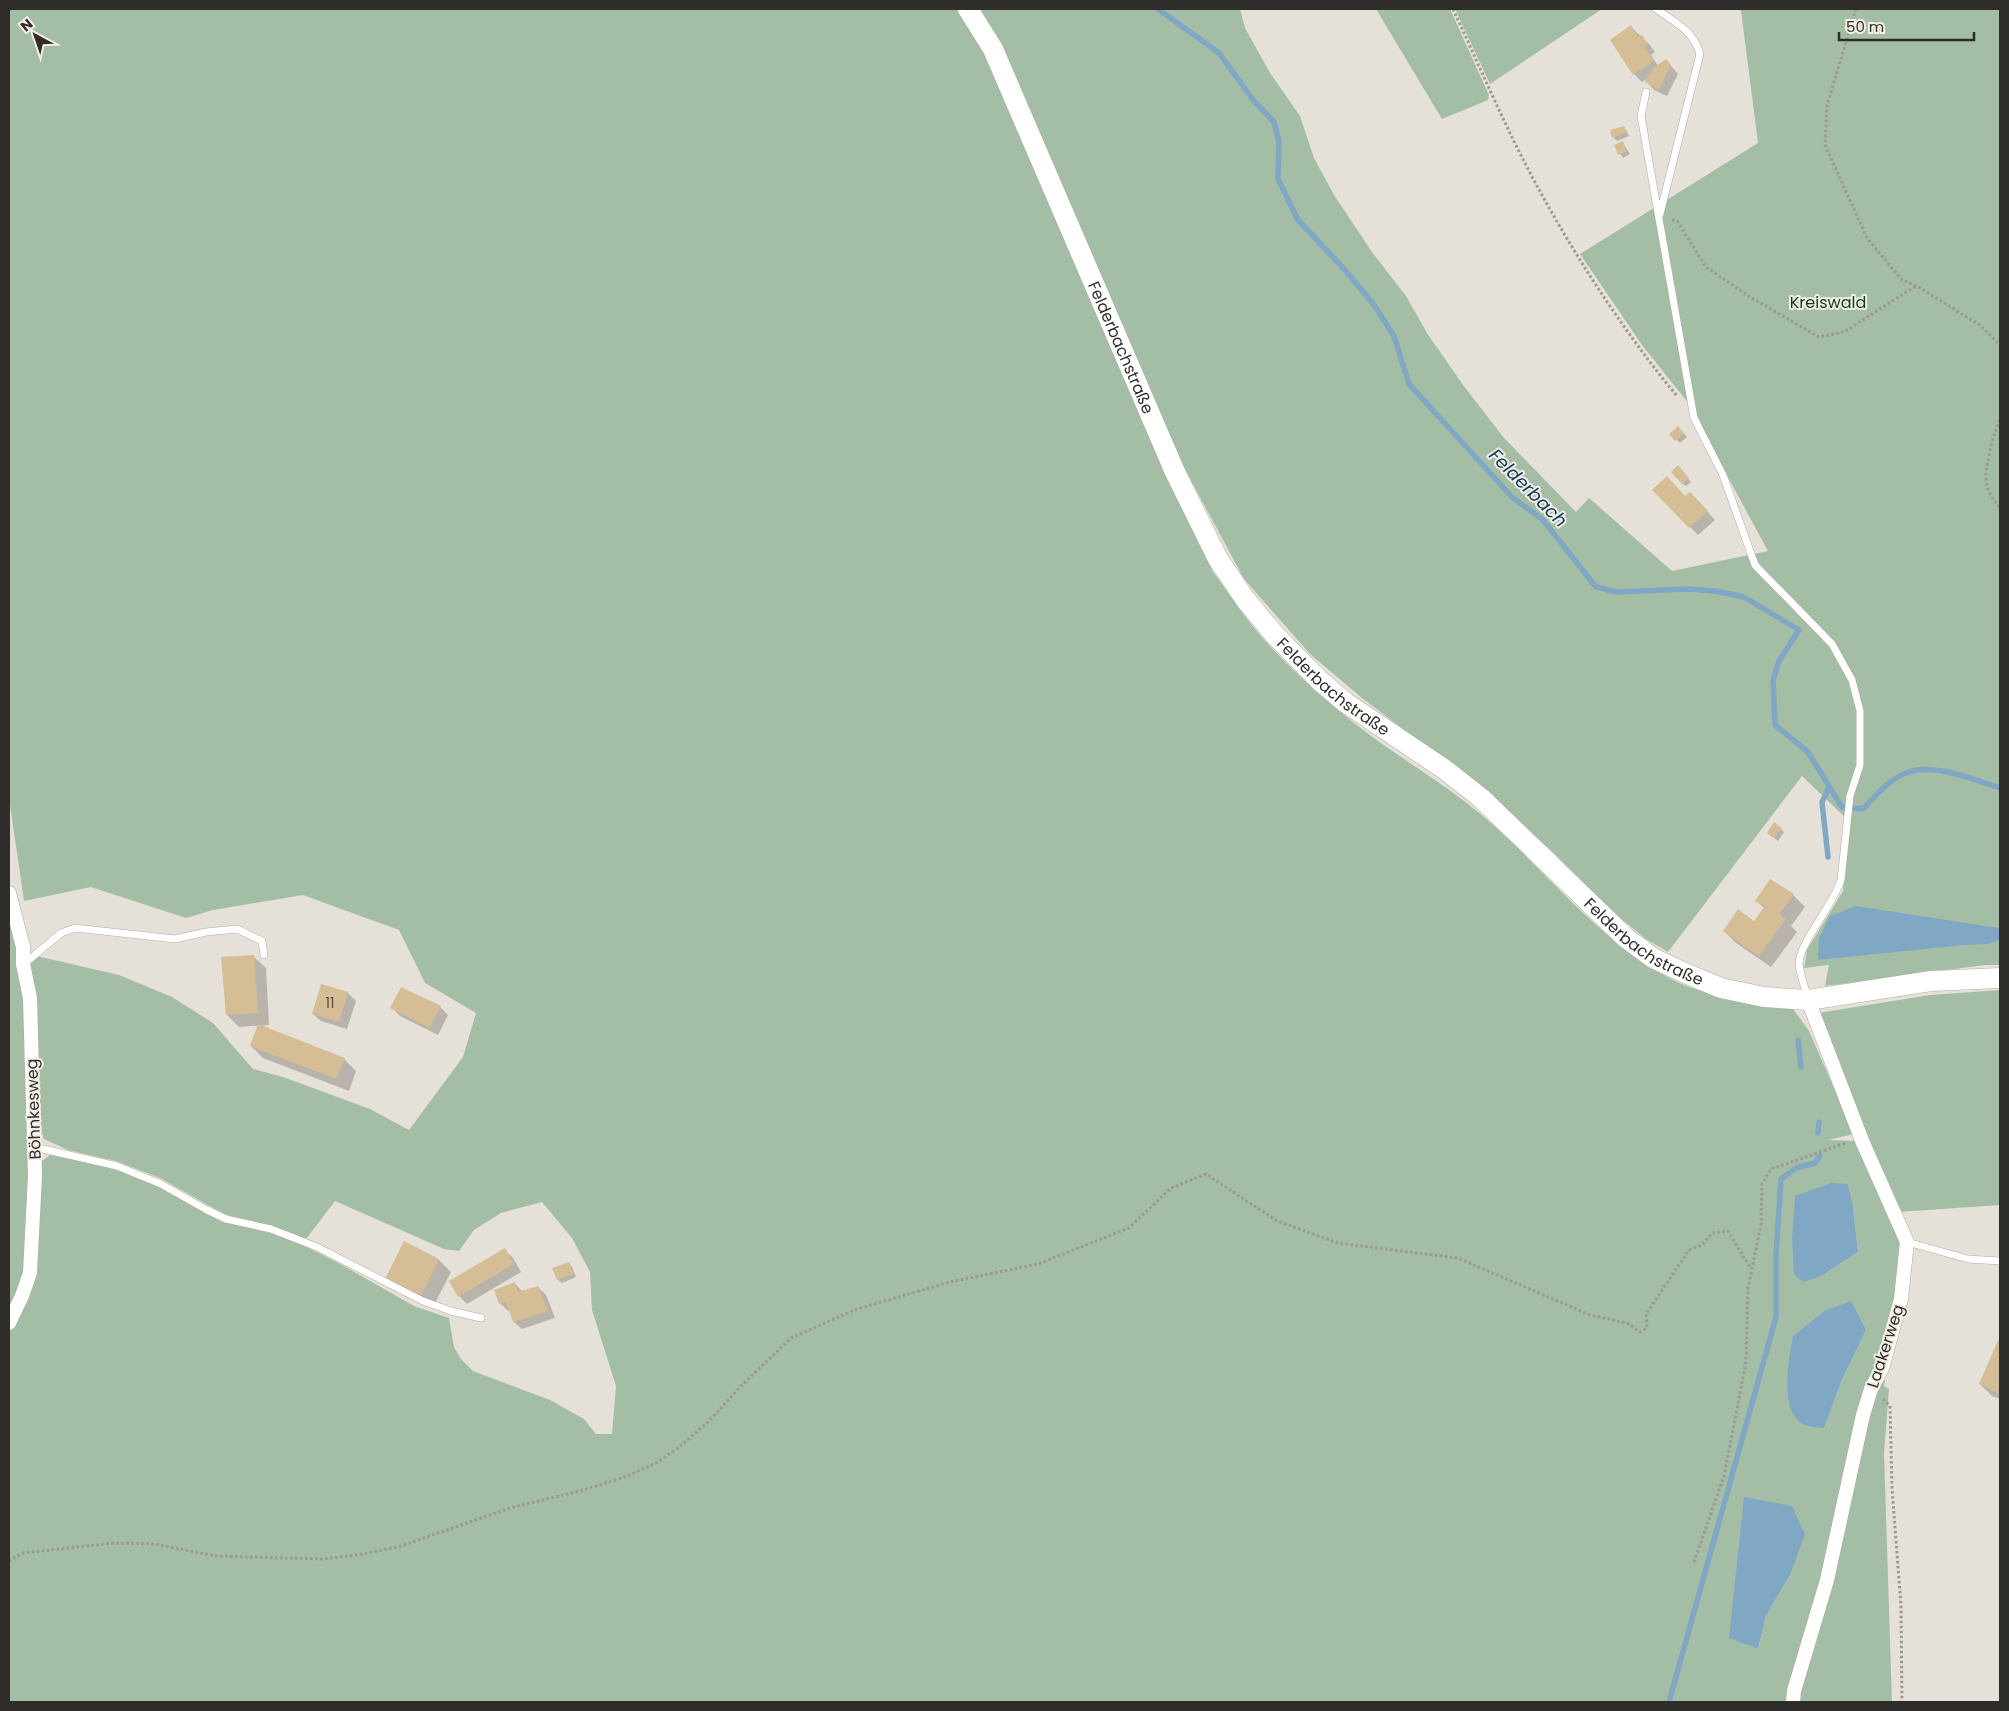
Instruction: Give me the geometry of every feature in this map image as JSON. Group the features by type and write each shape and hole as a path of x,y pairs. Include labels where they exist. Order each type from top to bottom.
{"street":[{"name":"Felderbachstraße","path":"968,9 993,49 1176,472 1218,559 1245,599 1268,627 1307,668 1346,703 1444,769 1481,798 1626,938 1653,958 1721,988 1764,997 1808,1000 1931,981 2000,978"},
{"name":"Böhnkesweg","path":"9,893 23,947 23,964 30,998 35,1176 30,1273 22,1296 9,1323"},
{"name":"Laakerweg","path":"1792,1702 1828,1580 1863,1415 1871,1389 1882,1368 1901,1299 1907,1242 1862,1137 1808,1000"}],"lane":[{"path":"1656,9 1690,33 1697,43 1700,54 1659,216"},
{"path":"1646,92 1641,116 1694,418 1723,475 1755,565 1832,644 1852,680 1860,711 1860,765 1850,796 1841,880 1837,892 1806,943 1799,963 1808,1000"},
{"path":"23,964 61,933 75,928 175,939 206,932 237,929 262,941 264,955"},
{"path":"34,1147 116,1166 161,1184 207,1210 226,1218 271,1230 317,1247 423,1301 451,1311 481,1318"},
{"path":"1907,1242 1968,1259 2000,1261"}],"path":[{"path":"1453,9 1527,166 1561,228 1638,346 1694,418"},
{"path":"1856,9 1827,105 1825,145 1868,238 1902,280 1917,286 1981,326 2000,345"},
{"path":"1659,216 1677,221 1706,267 1750,297 1818,337 1844,332 1917,286"},
{"path":"2000,420 1994,430 1986,477 1992,500 2000,507"},
{"path":"1694,1562 1724,1476 1741,1390 1746,1362 1748,1288 1761,1225 1762,1184 1770,1169 1862,1137"},
{"path":"9,1562 24,1553 114,1543 155,1544 215,1556 323,1558 363,1554 401,1546 510,1508 625,1477 656,1463 678,1448 709,1421 791,1338 857,1309 950,1282 1038,1264 1129,1228 1171,1188 1206,1174 1277,1221 1338,1242 1458,1258 1590,1315 1626,1324 1640,1332 1647,1328 1646,1314 1689,1250 1702,1245 1712,1233 1728,1231 1751,1269"},
{"path":"1890,1406 1892,1488 1901,1606 1902,1702"}],"green space":[{"path":"9,9 958,9 985,56 1213,572 1261,636 1301,677 1358,726 1484,817 1595,923 1643,962 1669,978 1698,990 1730,998 1793,1009 1809,1031 1854,1134 1828,1140 1860,1141 1902,1242 1884,1386 1889,1389 1884,1453 1892,1702 9,1702 9,1330 25,1297 38,1176 42,1161 50,1155 96,1164 126,1173 155,1185 219,1220 274,1234 301,1244 414,1306 449,1318 454,1347 461,1359 473,1371 550,1400 584,1419 596,1434 612,1434 616,1386 592,1310 590,1272 572,1238 542,1202 501,1213 474,1230 459,1251 444,1249 335,1201 306,1239 224,1214 160,1178 116,1161 68,1150 44,1139 40,1126 28,954 119,975 172,997 213,1023 253,1069 283,1077 370,1109 409,1130 463,1057 476,1013 425,983 399,930 303,895 213,910 186,918 91,887 24,901 9,798","holes":["1848,1184 1853,1206 1858,1252 1823,1275 1804,1281 1794,1275","1824,1311 1866,1330 1842,1380 1824,1428 1793,1336","1790,1575 1766,1616 1758,1649 1729,1637"]},
{"name":"Kreiswald","path":"980,9 1240,9 1245,28 1270,73 1300,116 1314,158 1334,195 1372,252 1406,296 1427,333 1463,385 1504,438 1576,512 1589,498 1672,571 1768,551 1710,444 1697,414 1642,345 1580,254 1758,143 1741,11 1737,9 2000,9 2000,965 1985,965 1825,986 1829,965 1804,968 1807,950 1843,891 1850,822 1802,776 1668,952 1646,939 1608,908 1555,854 1476,784 1362,698 1310,654 1244,579 1186,471 1111,305 1019,86"},
{"path":"1376,9 1450,9 1489,95 1488,100 1442,119"},
{"path":"1455,9 1602,9 1490,84"},
{"path":"9,890 27,997 33,1176 26,1271 9,1315"},
{"path":"2000,990 2000,1205 1898,1212 1818,1013 1930,995"}],"water":[{"path":"1856,906 1998,928 2000,930 2000,940 1988,944 1818,960 1819,938 1830,916"},
{"path":"1831,1183 1848,1184 1853,1206 1858,1252 1823,1275 1804,1282 1794,1275 1792,1238 1795,1196"},
{"path":"1851,1301 1866,1330 1842,1380 1824,1428 1806,1425 1794,1416 1788,1395 1788,1369 1793,1336 1824,1311"},
{"path":"1744,1497 1792,1506 1805,1534 1790,1575 1766,1616 1758,1649 1729,1638"}],"building":[{"path":"1631,25 1638,37 1642,35 1648,44 1644,46 1654,61 1633,75 1610,40"},
{"path":"1666,59 1671,65 1659,90 1645,82 1653,68"},
{"path":"1624,126 1627,132 1612,138 1610,130"},
{"path":"1623,141 1627,151 1618,155 1614,145"},
{"path":"1678,426 1684,433 1675,441 1669,434"},
{"path":"1678,465 1689,478 1682,484 1671,472"},
{"path":"1667,476 1685,496 1690,492 1708,511 1689,528 1652,490"},
{"path":"1774,822 1782,828 1773,838 1767,833"},
{"path":"1770,879 1794,894 1779,914 1786,919 1759,956 1723,931 1738,909 1754,921 1764,907 1755,901"},
{"path":"254,955 258,1013 226,1015 221,957"},
{"path":"321,984 348,992 339,1022 312,1014"},
{"path":"401,987 441,1006 430,1028 390,1008"},
{"path":"258,1024 345,1058 336,1079 250,1046"},
{"path":"404,1241 439,1259 421,1296 385,1279"},
{"path":"505,1248 514,1264 458,1297 449,1281"},
{"path":"569,1262 574,1274 557,1280 552,1268"},
{"path":"515,1282 518,1292 538,1286 548,1311 513,1322 506,1302 499,1304 494,1290"},
{"path":"2000,1336 2000,1394 1979,1384"}],"waterway":[{"name":"Felderbach","path":"1158,9 1219,53 1254,101 1274,122 1279,142 1278,179 1298,220 1346,271 1374,305 1394,336 1409,384 1512,497 1543,520 1596,587 1616,592 1688,589 1715,591 1744,597 1799,630 1779,661 1773,680 1775,725 1808,752 1842,807 1863,809 1896,778 1919,770 1942,771 2000,788"},
{"path":"1828,857 1822,802 1829,788"},
{"path":"1798,1040 1801,1067"},
{"path":"1818,1133 1819,1122"},
{"path":"1669,1702 1776,1317 1776,1255 1781,1179 1796,1168 1815,1163 1820,1156"}]}
